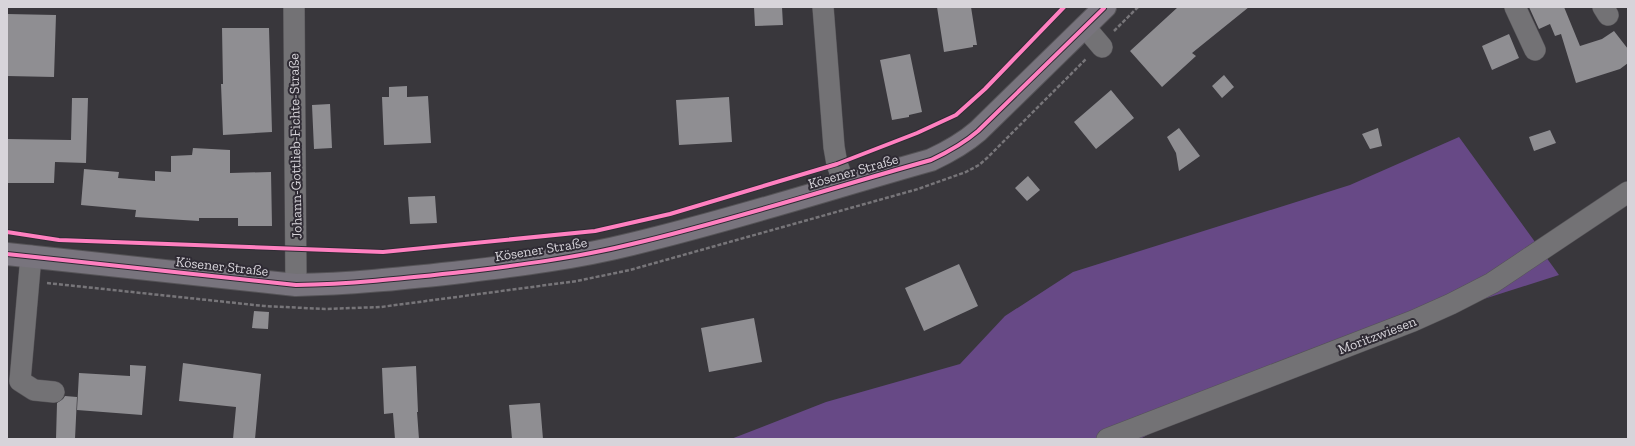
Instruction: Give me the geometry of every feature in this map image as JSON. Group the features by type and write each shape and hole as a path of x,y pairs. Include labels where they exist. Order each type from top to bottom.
{"main road":[{"name":"Kösener Straße","path":"7,254 296,285 351,284 522,265 586,254 668,235 931,160 948,152 964,143 978,131 1105,7"}],"street":[{"name":"Johann-Gottlieb-Fichte-Straße","path":"294,7 296,285"},
{"path":"823,7 834,147 845,185"},
{"path":"1515,7 1535,50"},
{"path":"1085,27 1102,47"},
{"name":"Moritzwiesen","path":"1107,439 1413,321 1451,304 1492,283 1628,192"},
{"path":"31,256 20,381 34,390 54,392"}],"shaded area":[{"path":"1459,137 1559,275 1462,306 1183,416 1140,439 731,439 826,402 960,364 1005,316 1073,272 1350,185"}],"building":[{"path":"754,7 782,7 783,25 755,26"},
{"path":"937,7 971,7 977,45 944,52"},
{"path":"1178,7 1249,7 1192,53 1196,56 1162,87 1130,51"},
{"path":"1529,7 1564,7 1580,46 1602,39 1614,31 1628,49 1628,63 1620,69 1576,83 1561,34 1555,36 1550,24 1539,29"},
{"path":"7,14 56,15 54,77 7,76"},
{"path":"222,28 269,28 272,132 223,135 221,84 223,84"},
{"path":"1509,34 1519,58 1492,70 1482,46"},
{"path":"910,54 922,112 909,115 909,117 892,120 880,60"},
{"path":"1224,75 1234,87 1222,98 1212,86"},
{"path":"407,86 407,97 428,96 431,143 384,145 382,97 389,97 389,87"},
{"path":"1111,90 1134,118 1096,149 1074,122"},
{"path":"729,97 732,142 679,145 676,100"},
{"path":"72,98 88,98 86,163 55,162 54,183 7,183 7,139 71,140"},
{"path":"330,104 332,148 314,149 312,105"},
{"path":"1179,128 1200,156 1179,171 1176,153 1167,137"},
{"path":"1378,128 1382,146 1370,149 1362,134"},
{"path":"1550,130 1556,143 1534,151 1529,137"},
{"path":"193,148 230,150 230,173 271,172 272,226 238,226 238,218 199,218 199,221 135,217 136,210 81,205 84,169 119,172 118,178 155,181 155,171 171,172 171,156 192,155"},
{"path":"1028,176 1040,190 1027,201 1015,188"},
{"path":"435,196 437,223 410,224 408,197"},
{"path":"959,264 978,306 924,331 905,288"},
{"path":"254,311 269,312 268,329 252,328"},
{"path":"754,318 762,362 709,372 701,328"},
{"path":"183,363 261,374 255,439 233,439 236,407 179,401"},
{"path":"130,365 146,366 142,415 77,410 79,373 130,376"},
{"path":"416,366 419,439 395,439 393,413 384,414 382,368"},
{"path":"65,396 77,397 75,439 56,439 57,403"},
{"path":"540,403 543,439 512,439 509,405"}],"cycle path":[{"path":"7,232 59,240 383,252 595,231 670,214 837,164 917,133 956,115 985,89 1064,7"},
{"path":"7,254 296,285 358,282 462,272 547,261 611,249 670,235 931,160 961,144 978,131 1104,8"}]}
